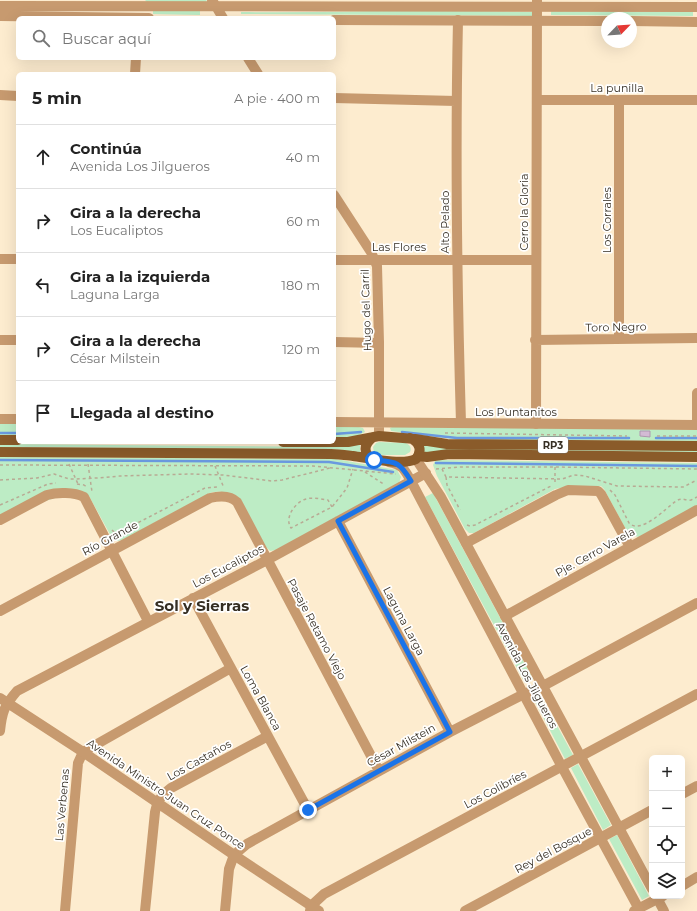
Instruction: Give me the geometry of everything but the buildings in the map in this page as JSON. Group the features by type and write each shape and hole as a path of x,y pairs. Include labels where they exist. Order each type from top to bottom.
{"main road":[{"name":"RP3","path":"336,442 354,441 376,437 410,438 447,444 697,446"},
{"path":"374,460 368,456 366,446 368,442 376,437"},
{"path":"410,438 419,445 420,453 417,457"},
{"path":"0,440 16,440"},
{"name":"RP3","path":"0,452 330,454 385,461 406,461 417,457 449,454 697,457"}],"street":[{"path":"0,16 18,11 139,3 537,3 697,7"},
{"path":"138,16 139,3"},
{"name":"Cerro la Gloria","path":"536,424 537,3"},
{"path":"214,4 222,16"},
{"path":"0,6 18,11 104,16"},
{"path":"336,20 601,21"},
{"name":"Alto Pelado","path":"458,20 456,101 457,260 461,423"},
{"path":"637,21 697,22"},
{"path":"136,60 136,72"},
{"path":"249,60 257,72"},
{"path":"0,95 16,96"},
{"path":"336,98 456,101"},
{"name":"La punilla","path":"537,100 697,100"},
{"name":"Los Corrales","path":"619,100 619,339"},
{"name":"Hugo del Carril","path":"336,198 375,259 377,266 379,343 378,422 376,437"},
{"path":"0,259 16,259"},
{"name":"Las Flores","path":"336,260 536,260"},
{"name":"Toro Negro","path":"535,340 697,338"},
{"path":"0,340 16,340"},
{"path":"336,342 379,343"},
{"path":"697,393 697,426"},
{"path":"0,419 16,419"},
{"name":"Los Puntanitos","path":"336,422 697,426"},
{"name":"Avenida Los Jilgueros","path":"417,457 442,497 649,883"},
{"name":"Avenida Los Jilgueros","path":"385,461 399,464 411,481 601,838 637,910"},
{"name":"Los Eucaliptos","path":"3,700 17,691 148,621 267,560 426,473"},
{"path":"466,544 556,490 568,490 598,491 630,547"},
{"path":"0,520 52,493 78,494 84,497 148,621"},
{"name":"Río Grande","path":"0,611 210,498 230,495"},
{"name":"Pasaje Retamo Viejo","path":"230,495 237,502 379,771"},
{"name":"Pje. Cerro Varela","path":"505,616 697,510"},
{"name":"Laguna Larga","path":"338,521 450,732"},
{"name":"Loma Blanca","path":"193,598 308,810"},
{"name":"César Milstein","path":"234,855 247,844 450,732 524,694 544,686 697,603"},
{"path":"84,752 231,668"},
{"name":"Los Colibríes","path":"313,909 324,894 697,694"},
{"path":"0,731 3,700"},
{"name":"Avenida Ministro Juan Cruz Ponce","path":"3,700 84,752 313,909"},
{"name":"Los Castaños","path":"157,802 171,788 268,736"},
{"name":"Las Verbenas","path":"65,911 78,763 84,752"},
{"path":"685,792 697,786"},
{"path":"145,911 157,802"},
{"name":"Rey del Bosque","path":"465,911 649,812"},
{"path":"225,911 229,870 234,855"},
{"path":"685,884 697,877"},
{"path":"637,910 655,899"},
{"path":"659,899 664,911"}],"path":[{"path":"69,464 84,497"},
{"path":"71,484 84,485 92,496 88,464"},
{"path":"0,465 88,464 313,466 398,474 398,476"},
{"path":"215,466 224,488 230,495"},
{"path":"0,480 38,478 54,474 69,479 90,479 120,476 219,475 272,481 282,480 332,467"},
{"path":"436,469 459,467 555,467 697,469"},
{"path":"467,525 475,525 547,487 556,490 555,467"},
{"path":"332,507 328,500 313,498 303,500 296,506 290,516 288,521 289,526 292,528 332,507 347,488 353,469"},
{"path":"363,470 389,487"},
{"path":"446,477 447,485 460,512"},
{"path":"0,504 48,484 60,483"},
{"path":"109,525 112,531 120,532 205,488 217,486 224,488 230,495"},
{"path":"607,487 615,495 632,526 646,524 677,500 683,498 691,500 697,497"},
{"path":"310,519 312,523"}],"green space":[{"path":"145,0 207,1 203,4 148,3"},
{"path":"153,10 200,11 200,15 153,14"},
{"path":"419,10 533,12 533,16 241,14 241,12"},
{"path":"551,11 693,12 693,16 637,16 637,12 601,12 601,15 551,15"},
{"path":"0,423 16,424 16,435 0,435"},
{"path":"336,426 363,428 365,432 357,436 336,438"},
{"path":"394,426 652,428 697,430 697,441 461,440 391,431 390,428"},
{"path":"379,442 406,443 409,445 411,451 405,455 377,455 374,453 373,447"},
{"path":"0,444 342,447 360,444 360,453 332,449 0,447"},
{"path":"422,444 697,449 697,453 423,454"},
{"path":"0,457 336,459 397,470 401,477 399,483 276,550 270,551 266,547 241,500 231,493 210,493 122,540 117,541 112,538 89,496 83,492 78,491 0,515"},
{"path":"435,461 697,463 697,505 639,537 629,535 601,486 560,488 555,489 474,533 469,533 465,529 437,476 433,465"},
{"path":"433,493 533,679 525,683 425,497"},
{"path":"540,694 573,755 565,759 533,698"},
{"path":"578,764 611,825 603,830 571,768"},
{"path":"617,835 649,896 642,900 609,839"}],"waterway":[{"path":"336,434 361,432"},
{"path":"402,432 457,438 629,438"},
{"path":"0,433 16,433"},
{"path":"656,438 697,438"},
{"path":"0,460 329,462 393,472"},
{"path":"436,463 697,466"}],"district":[{"name":"Sol y Sierras","path":"202,606"}],"route":[{"path":"308,810 450,732 338,521 411,481 399,464 374,460"}]}
